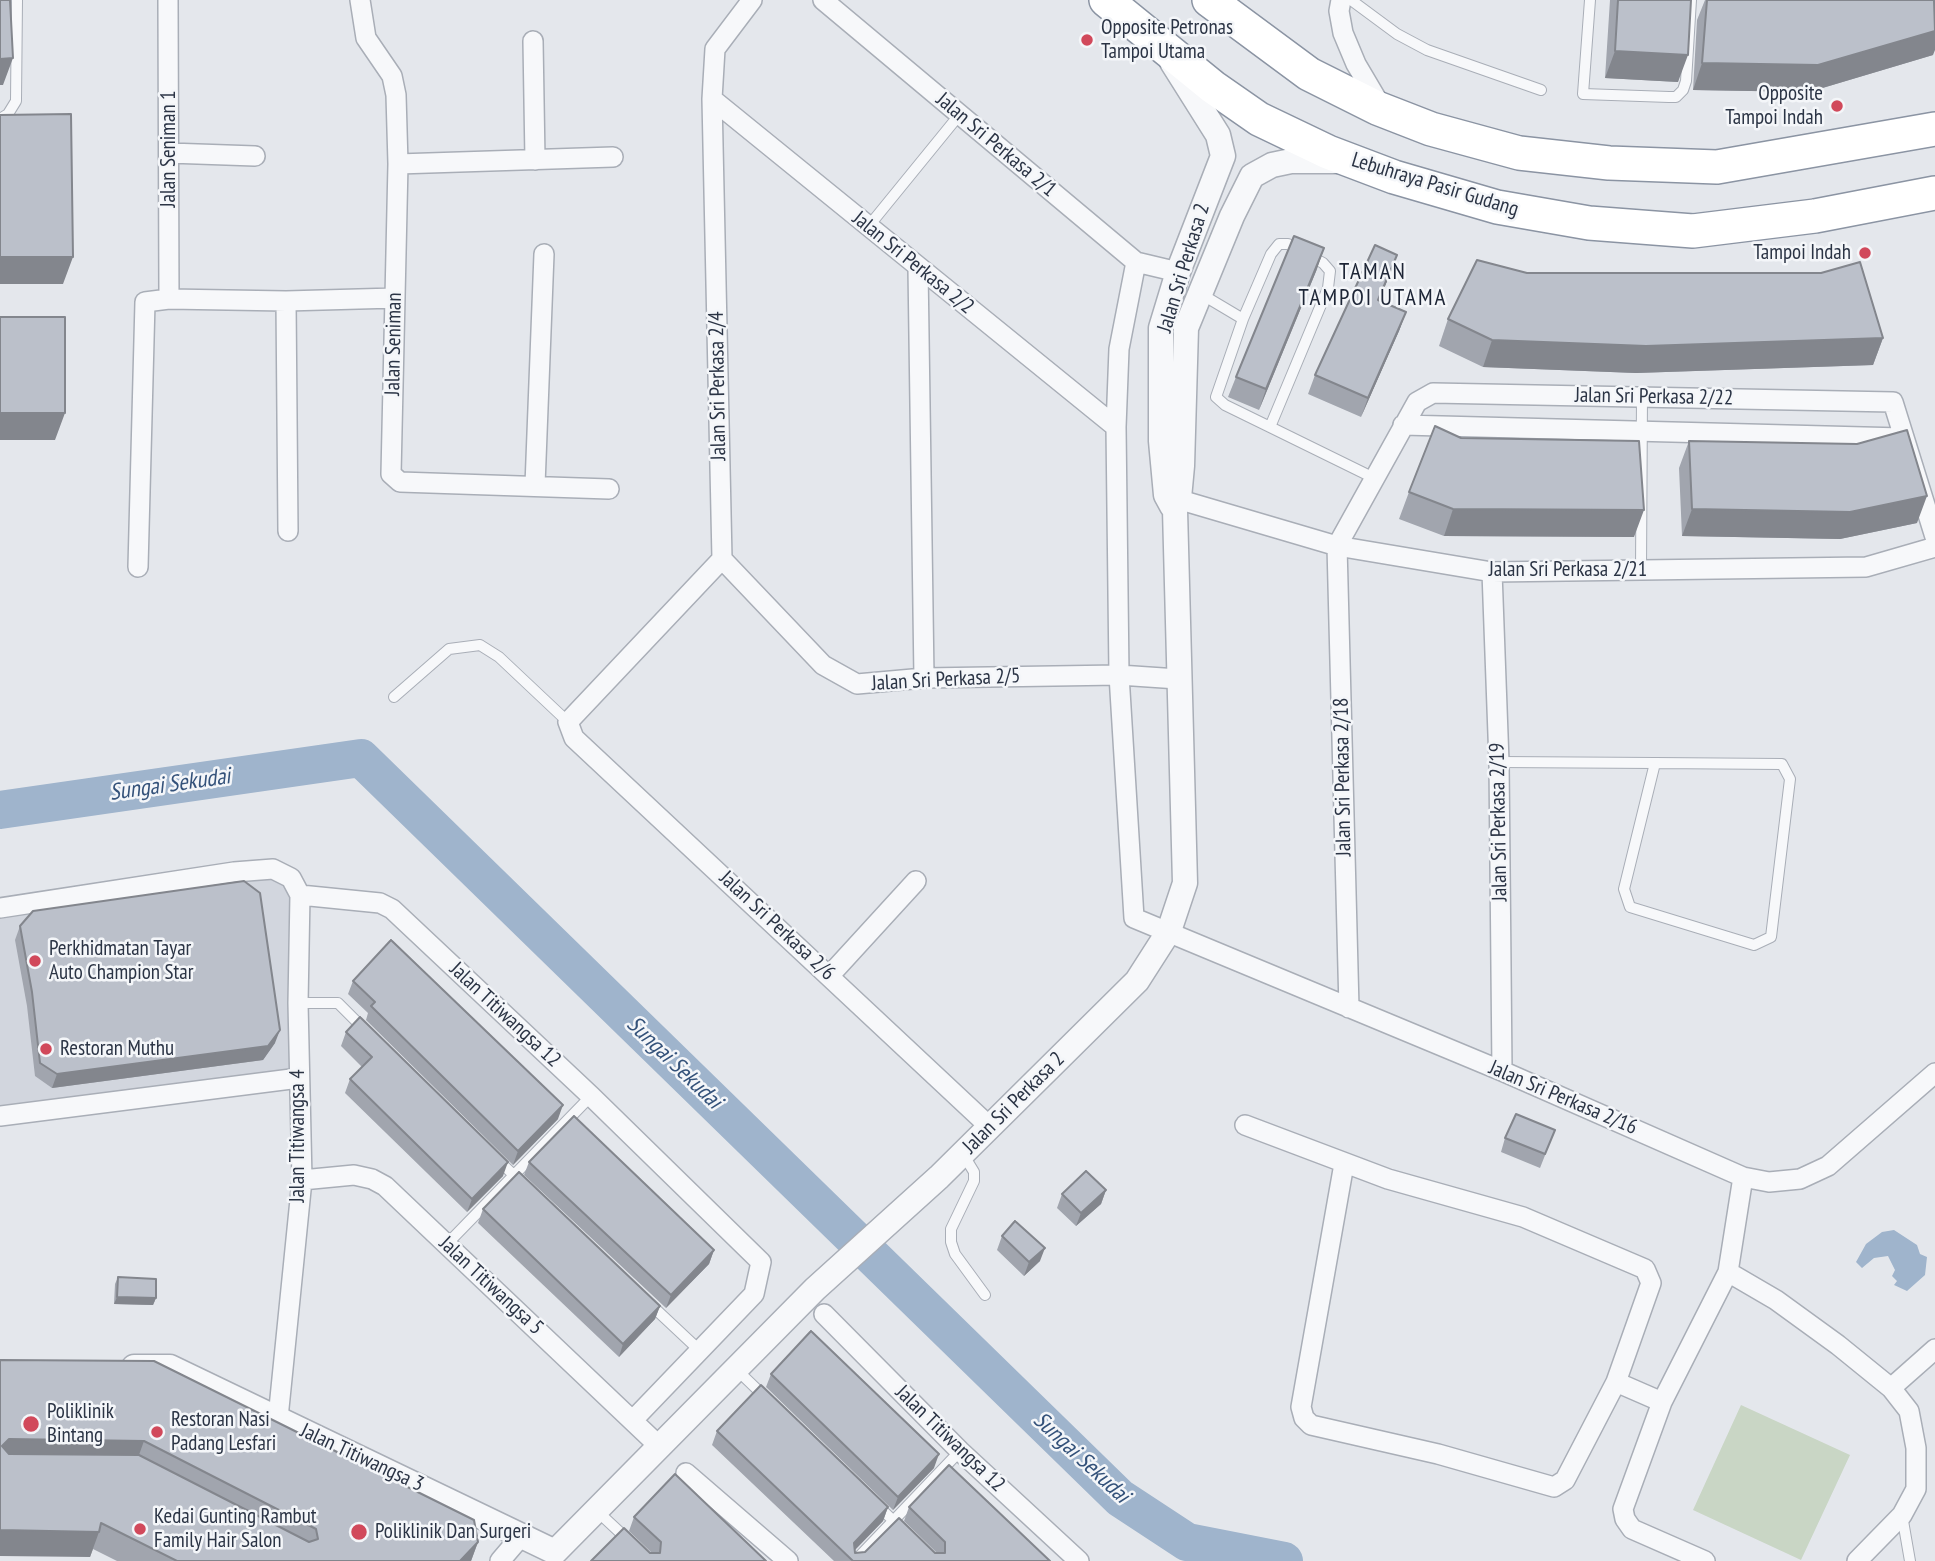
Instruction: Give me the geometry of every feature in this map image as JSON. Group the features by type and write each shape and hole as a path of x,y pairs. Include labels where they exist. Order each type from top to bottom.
{"highway":[{"name":"Lebuhraya Pasir Gudang","path":"1106,0 1213,87 1259,119 1394,177 1497,207 1589,223 1693,231 1815,216 1935,193"},
{"path":"1209,0 1309,74 1384,111 1431,129 1519,153 1636,164 1717,167 1935,129"}],"street":[{"name":"Jalan Seniman 1","path":"168,0 169,299"},
{"name":"Jalan Seniman","path":"360,0 366,38 392,76 396,95 398,164 391,474 394,480 610,489"},
{"name":"Jalan Sri Perkasa 2/4","path":"722,559 712,99 715,49 752,0"},
{"name":"Jalan Sri Perkasa 2/1","path":"823,0 1136,262 1178,272"},
{"path":"1340,0 1343,33 1356,64 1384,111"},
{"path":"533,41 535,160"},
{"name":"Jalan Sri Perkasa 2","path":"1161,43 1218,135 1223,156 1178,272 1161,328 1161,441 1173,501"},
{"name":"Jalan Sri Perkasa 2/2","path":"712,99 1116,427"},
{"path":"169,153 255,156"},
{"path":"398,164 613,158"},
{"name":"Jalan Sri Perkasa 2","path":"550,1556 815,1289 962,1154 1137,981 1169,932 1185,883 1173,501 1186,328 1252,176 1272,165 1291,161 1354,162"},
{"path":"536,485 544,254"},
{"path":"1119,675 1116,427 1119,349 1136,262"},
{"path":"918,268 924,678"},
{"path":"138,567 144,305 149,300 169,299 286,301 395,298"},
{"path":"286,301 288,531"},
{"name":"Jalan Sri Perkasa 2/22","path":"1403,425 1417,402 1433,393 1893,402 1904,439"},
{"path":"1337,546 1376,480 1403,425 1904,439 1935,537"},
{"name":"Jalan Sri Perkasa 2/21","path":"1173,501 1337,546 1492,572 1866,567 1935,547"},
{"name":"Jalan Sri Perkasa 2/18","path":"1337,546 1349,1008"},
{"path":"568,722 722,559"},
{"name":"Jalan Sri Perkasa 2/5","path":"722,559 823,665 857,684 924,678 1119,675 1178,679"},
{"name":"Jalan Sri Perkasa 2/19","path":"1492,572 1499,762 1502,1072"},
{"name":"Jalan Sri Perkasa 2/16","path":"1119,675 1132,912 1134,918 1143,924 1169,932 1502,1072 1743,1177 1769,1182 1800,1179 1828,1166 1933,1079"},
{"name":"Jalan Sri Perkasa 2/6","path":"568,722 574,738 990,1126"},
{"path":"0,908 234,872 273,869 290,878 300,895"},
{"path":"830,975 916,881"},
{"name":"Jalan Titiwangsa 4","path":"278,1418 302,1180 298,1003 300,895"},
{"name":"Jalan Titiwangsa 12","path":"300,895 380,903 392,909 591,1096 761,1262 754,1294 698,1349 633,1420"},
{"path":"0,1116 299,1078"},
{"path":"1245,1125 1345,1164 1523,1217 1645,1269 1651,1283 1616,1382 1565,1480 1554,1487 1438,1454 1311,1424 1301,1407 1345,1164"},
{"name":"Jalan Titiwangsa 5","path":"302,1180 354,1175 372,1179 385,1186 659,1446"},
{"path":"1705,1561 1632,1528 1625,1519 1623,1509 1662,1402 1728,1272 1743,1177"},
{"path":"1728,1272 1776,1300 1891,1388 1909,1411 1925,1491 1857,1561"},
{"name":"Jalan Titiwangsa 12","path":"824,1314 960,1451 1079,1561"},
{"path":"1891,1388 1935,1349"},
{"name":"Jalan Titiwangsa 3","path":"106,1366 170,1367 523,1534 550,1556"},
{"path":"1616,1382 1662,1402"},
{"path":"687,1473 788,1561"},
{"path":"499,1561 523,1534"}],"lane":[{"path":"0,119 16,101 17,0"},
{"path":"1351,0 1397,34 1427,51 1541,90"},
{"path":"1590,0 1583,94 1676,97 1683,90 1686,81 1691,0"},
{"path":"868,227 960,114"},
{"path":"1270,427 1328,288 1329,271 1324,263 1288,244 1279,244 1271,254 1243,319 1216,397 1225,405 1376,480"},
{"path":"1201,293 1243,319"},
{"path":"1641,570 1642,396"},
{"path":"394,697 449,649 480,645 499,657 568,722"},
{"path":"1499,762 1655,763 1782,764 1790,779 1771,937 1754,945 1630,908 1624,889 1655,763"},
{"path":"298,1003 338,1003 377,1042"},
{"path":"447,1244 591,1096"},
{"path":"485,1148 535,1196"},
{"path":"962,1154 974,1172 974,1181 951,1228 951,1242 955,1254 985,1295"},
{"path":"637,1292 698,1349"},
{"path":"735,1368 775,1406"},
{"path":"855,1561 960,1451"},
{"path":"864,1492 910,1537"},
{"path":"596,1509 632,1544"},
{"path":"1902,1515 1910,1561"}],"shaded area":[{"path":"270,876 284,885 293,898 291,1070 0,1109 0,916"}],"green space":[{"path":"1741,1405 1850,1455 1801,1560 1693,1510"}],"water":[{"path":"1894,1230 1917,1245 1920,1254 1927,1257 1925,1275 1907,1291 1894,1285 1897,1281 1892,1276 1895,1270 1888,1256 1874,1258 1862,1268 1856,1262 1866,1244 1882,1232"}],"building":[{"path":"0,0 10,0 13,58 0,59"},
{"path":"1618,0 1691,0 1688,55 1615,51"},
{"path":"1707,0 1934,0 1935,31 1818,65 1702,63"},
{"path":"71,114 73,257 0,257 0,115"},
{"path":"1294,236 1324,248 1266,389 1236,377"},
{"path":"1375,245 1397,255 1378,300 1406,312 1368,398 1315,375"},
{"path":"1477,260 1527,273 1821,273 1860,262 1883,338 1646,346 1492,340 1448,319"},
{"path":"0,317 65,317 65,413 0,413"},
{"path":"1435,426 1461,438 1639,441 1644,510 1453,509 1409,492"},
{"path":"1907,430 1927,496 1850,512 1692,509 1689,441 1857,444"},
{"path":"244,881 260,893 280,1030 268,1046 57,1074 40,1063 32,992 20,926 33,911"},
{"path":"391,940 563,1105 518,1151 371,1006 375,1002 353,981"},
{"path":"360,1017 508,1162 472,1199 350,1079 372,1057 346,1032"},
{"path":"1516,1114 1555,1130 1545,1154 1505,1138"},
{"path":"574,1116 714,1250 671,1295 529,1162"},
{"path":"1086,1171 1106,1190 1081,1213 1062,1194"},
{"path":"519,1172 660,1306 623,1344 483,1209"},
{"path":"1015,1221 1045,1248 1029,1262 1002,1236"},
{"path":"118,1277 156,1279 156,1298 117,1297"},
{"path":"811,1331 939,1454 898,1497 771,1374"},
{"path":"0,1360 154,1361 474,1520 478,1542 460,1561 177,1561 101,1523 99,1532 0,1530","holes":["9,1439 144,1441 316,1529 318,1539 309,1542 139,1455 9,1454 2,1446"]},
{"path":"761,1385 888,1507 854,1543 855,1553 865,1552 899,1518 935,1553 945,1553 945,1542 909,1507 949,1465 1050,1561 853,1561 717,1431"},
{"path":"675,1474 766,1561 591,1561 624,1528 650,1553 660,1553 661,1542 634,1517"}],"waterway":[{"name":"Sungai Sekudai","path":"0,810 361,758 1120,1498 1187,1542 1284,1561"}],"place":[{"name":"Opposite Petronas Tampoi Utama","path":"1087,40"},
{"name":"Opposite Tampoi Indah","path":"1837,106"},
{"name":"Tampoi Indah","path":"1865,253"},
{"name":"Perkhidmatan Tayar Auto Champion Star","path":"35,961"},
{"name":"Restoran Muthu","path":"46,1049"},
{"name":"Poliklinik Bintang","path":"31,1424"},
{"name":"Restoran Nasi Padang Lesfari","path":"157,1432"},
{"name":"Kedai Gunting Rambut Family Hair Salon","path":"140,1529"},
{"name":"Poliklinik Dan Surgeri","path":"359,1532"}],"district":[{"name":"TAMAN TAMPOI UTAMA","path":"1373,285"}]}
